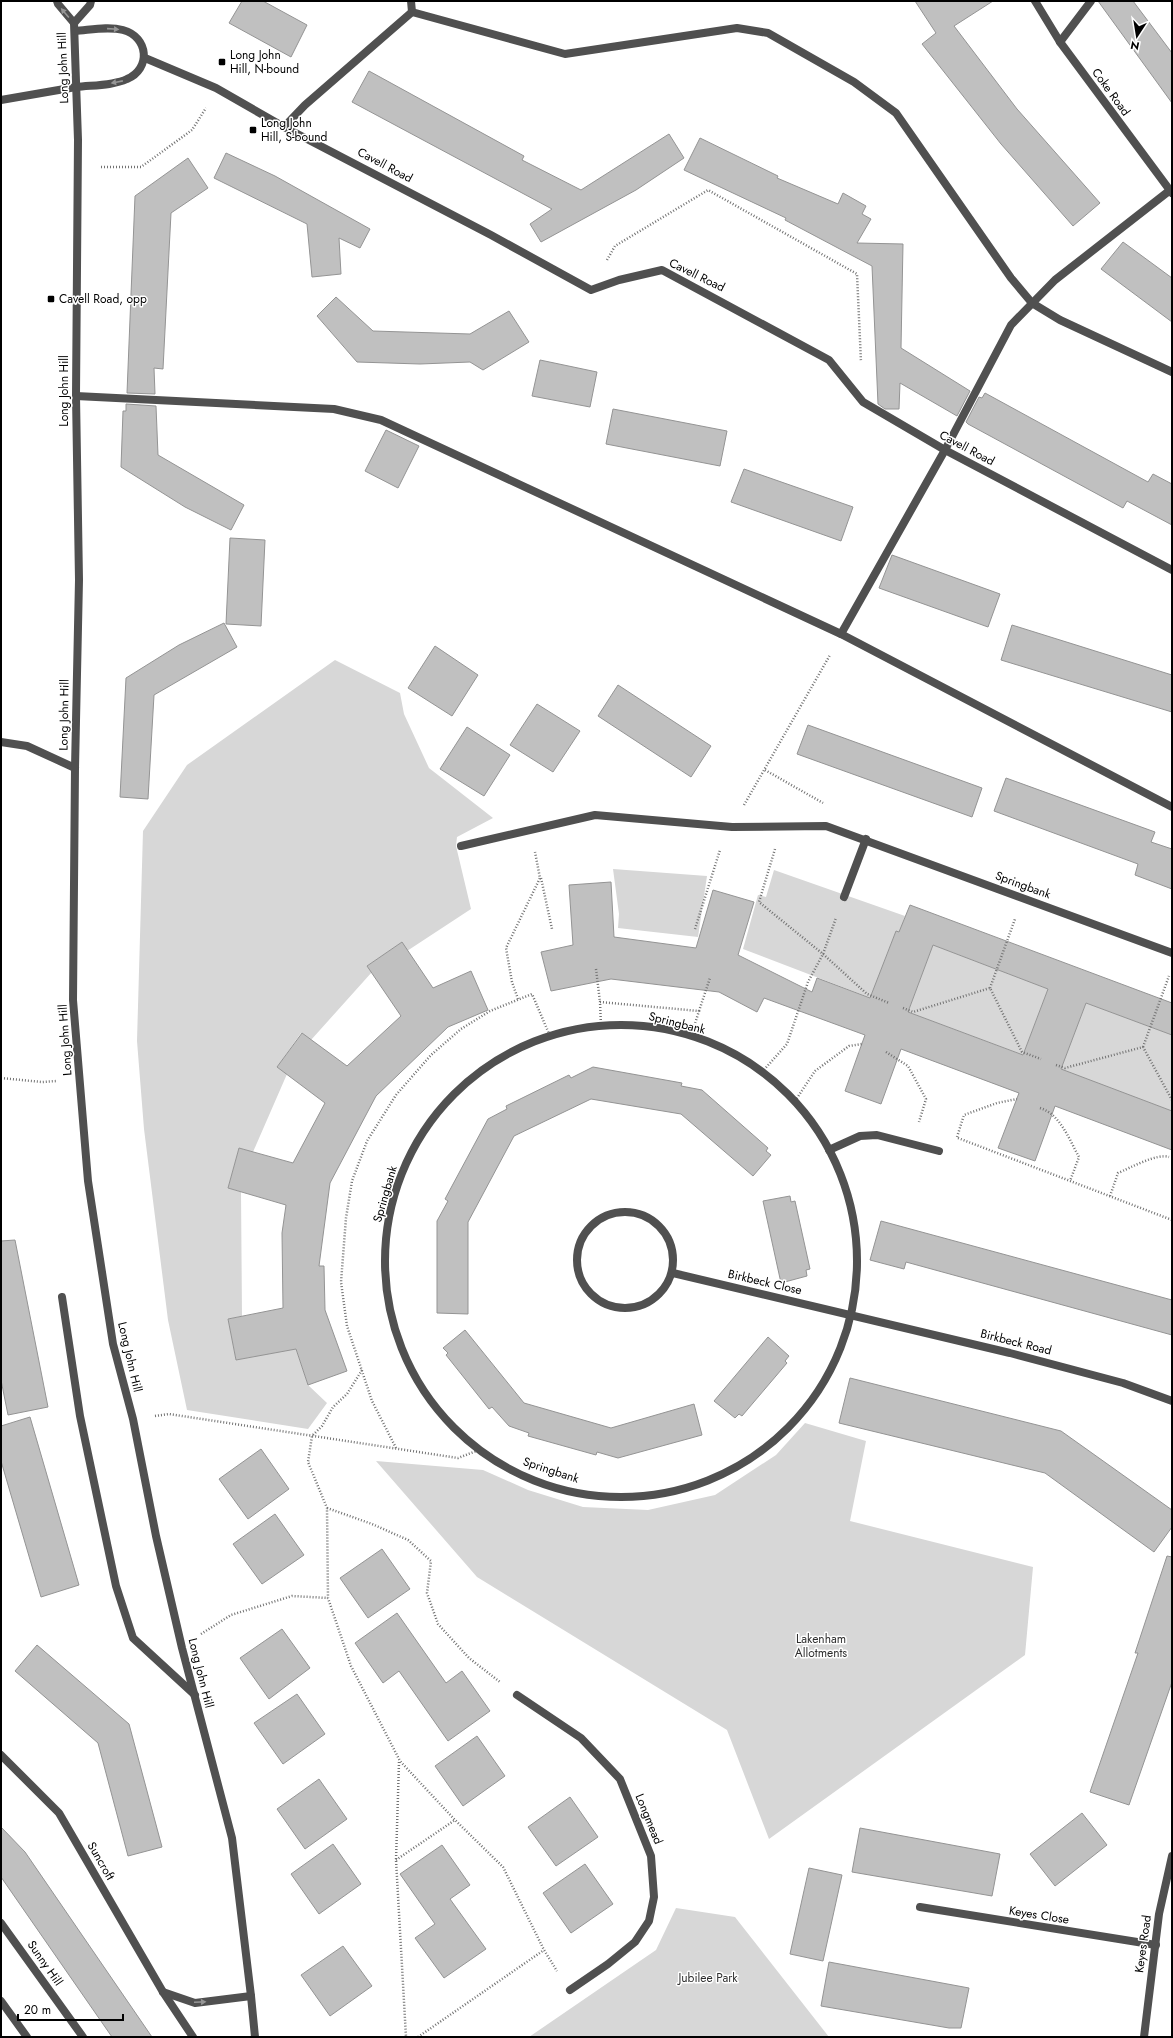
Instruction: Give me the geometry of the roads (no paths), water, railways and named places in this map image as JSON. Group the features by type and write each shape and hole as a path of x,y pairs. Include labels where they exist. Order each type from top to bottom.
{"street":[{"name":"Long John Hill","path":"58,1 58,4 74,27 78,140 76,396 79,580 74,768 73,1000 90,1201 113,1344 133,1419 156,1536 232,1838 252,1996 254,2037"},
{"name":"Long John Hill","path":"74,27 90,5 91,1"},
{"path":"410,1 412,12"},
{"name":"Coke Road","path":"1036,1 1060,42 1171,192"},
{"path":"1060,42 1091,1"},
{"path":"284,127 304,105 412,12"},
{"path":"412,12 565,54 737,28 768,33 854,82 896,113 1011,278 1032,303 1060,320 1172,372"},
{"path":"1,100 127,79 134,75 145,58 144,49 140,40 131,33 113,29 74,27"},
{"name":"Cavell Road","path":"145,58 216,88 284,127 491,235 591,290 619,280 662,270 829,360 863,402 944,450 1172,570"},
{"path":"841,634 944,450 1011,325 1054,280 1171,192"},
{"path":"76,396 334,409 381,420 841,634 1172,807"},
{"path":"1,742 27,746 74,768"},
{"name":"Springbank","path":"461,846 596,815 732,827 826,826 866,839 1172,953"},
{"path":"844,897 866,839"},
{"name":"Springbank","path":"601,1026 644,1026 691,1036 724,1049 762,1072 794,1101 820,1133 836,1163 854,1219 857,1273 851,1314 846,1335 831,1371 809,1404 772,1443 733,1469 683,1489 627,1497 572,1492 522,1476 479,1450 444,1417 415,1377 394,1328 385,1276 388,1218 402,1172 427,1126 454,1093 495,1061 530,1043 550,1036 601,1026"},
{"path":"829,1150 860,1136 877,1135 939,1151"},
{"path":"617,1212 642,1214 663,1228 674,1252 673,1273 658,1297 634,1309 606,1306 584,1288 576,1266 581,1238 595,1221 617,1212"},
{"name":"Birkbeck Close","path":"673,1273 851,1314"},
{"path":"62,1296 80,1416 116,1586 130,1630 133,1638 195,1695"},
{"name":"Birkbeck Road","path":"851,1314 1010,1353 1123,1383 1172,1401"},
{"name":"Longmead","path":"517,1695 581,1738 620,1779 651,1856 654,1898 649,1921 635,1942 608,1964 570,1990"},
{"name":"Suncroft","path":"1,1755 59,1813 163,1992 193,2037"},
{"name":"Keyes Road","path":"1144,2037 1159,1914 1172,1856"},
{"name":"Keyes Close","path":"920,1907 1156,1945"},
{"name":"Sunny Hill","path":"1,1923 82,2037"},
{"path":"163,1992 195,2003 252,1996"},
{"path":"1,2001 27,2037"}],"place":[{"name":"Long John Hill, N-bound","path":"222,62"},
{"name":"Long John Hill, S-bound","path":"253,130"},
{"name":"Cavell Road, opp","path":"51,299"}],"park label":[{"name":"Lakenham Allotments","path":"821,1646"},
{"name":"Jubilee Park","path":"708,1978"}]}
